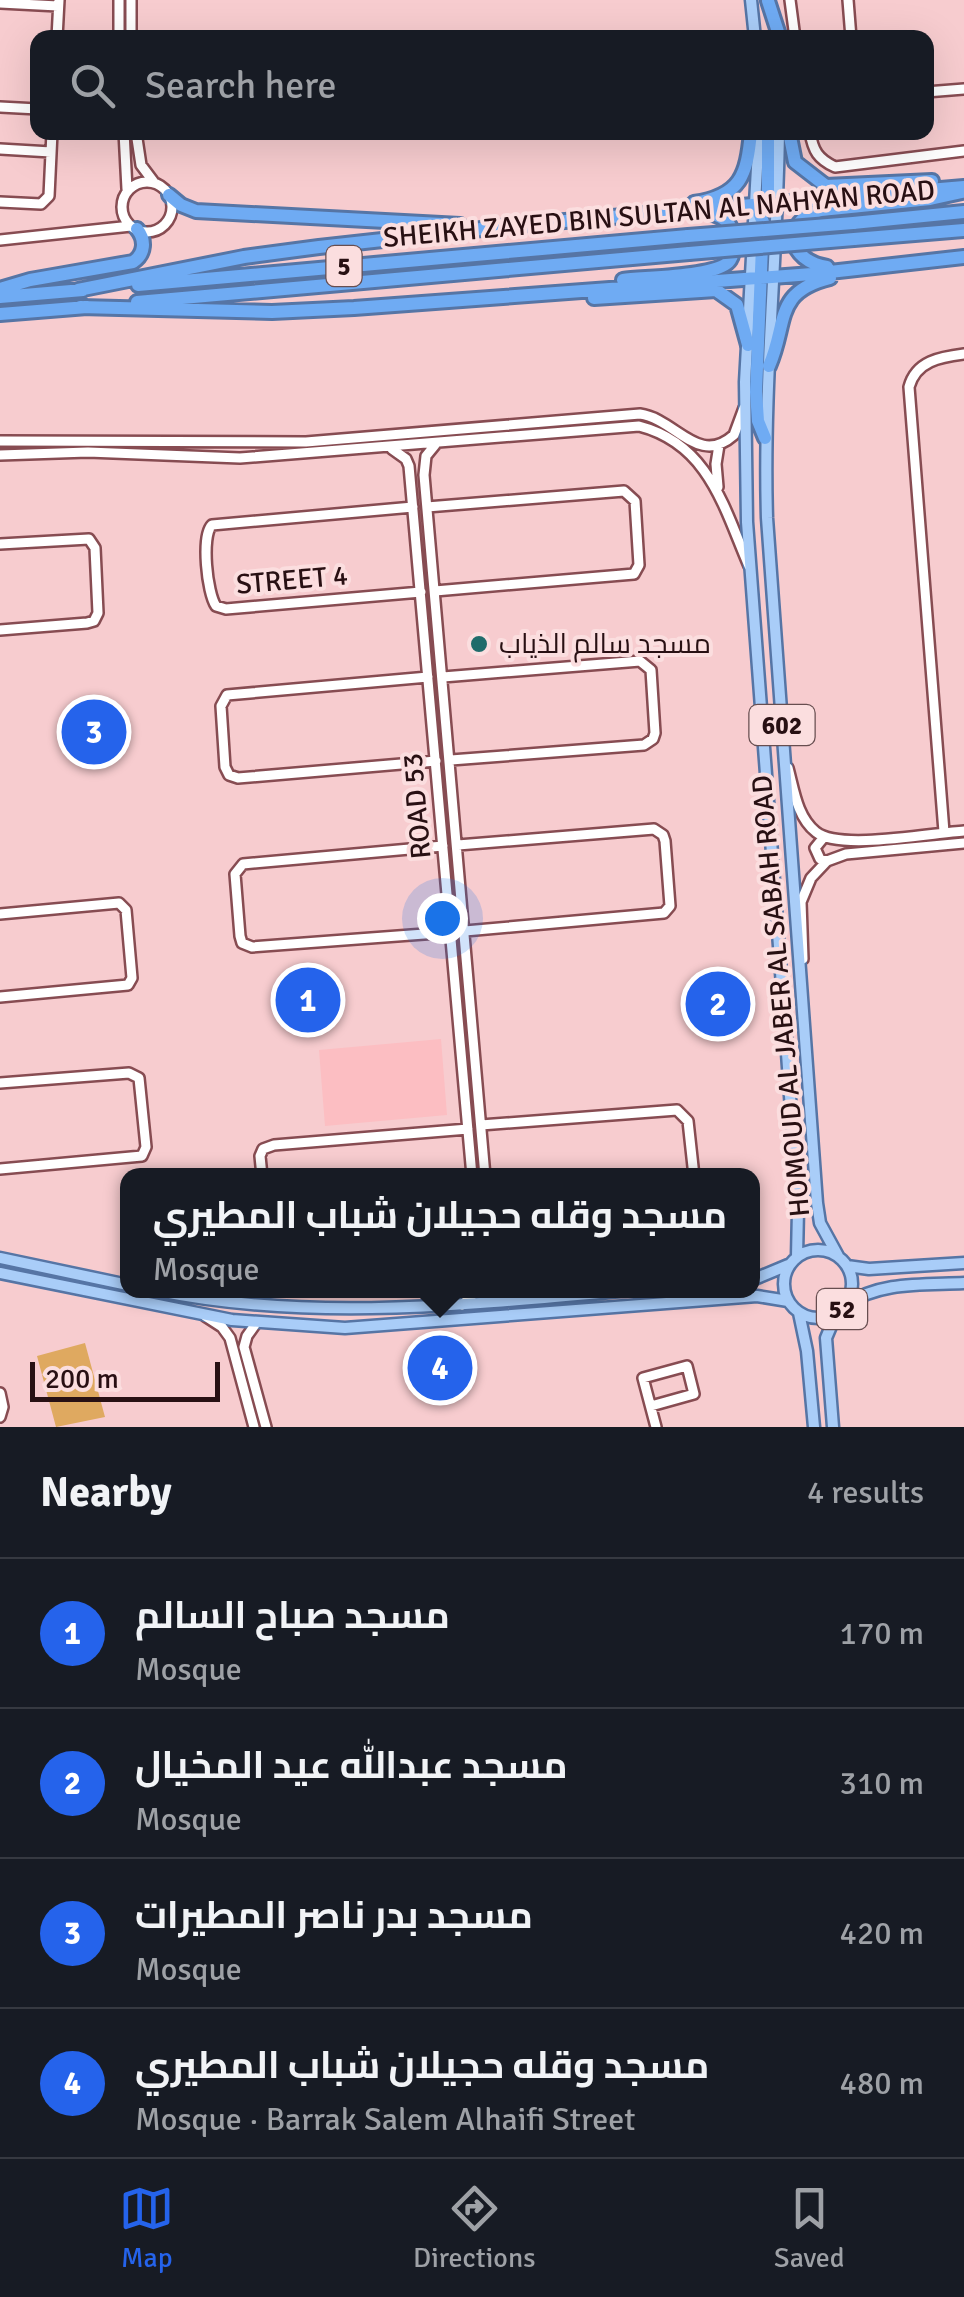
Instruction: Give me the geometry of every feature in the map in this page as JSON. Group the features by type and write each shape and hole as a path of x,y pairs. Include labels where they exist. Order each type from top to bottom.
{"highway":[{"path":"768,1 777,30"},
{"path":"604,217 707,201 724,194 745,174 750,140"},
{"path":"765,438 758,421 756,392 763,275 768,263 768,140"},
{"path":"791,140 795,162 826,186 928,181 964,187"},
{"path":"78,290 244,257 502,227 964,187"},
{"path":"852,270 816,265 802,258 794,235 797,222 806,214 821,210 930,200 964,187"},
{"path":"169,195 188,209 202,212 502,227"},
{"path":"552,295 598,283 720,268 730,260 734,241 730,225 721,216 700,210"},
{"name":"SHEIKH ZAYED BIN SULTAN AL NAHYAN ROAD","path":"0,293 78,290 964,212"},
{"path":"0,293 30,280 133,262 140,257 143,247 134,228"},
{"name":"SHEIKH ZAYED BIN SULTAN AL NAHYAN ROAD","path":"0,314 964,230"},
{"path":"80,307 272,312 552,295 964,257"},
{"path":"769,366 785,306 795,293 817,281 868,268"},
{"path":"552,295 604,299 716,290 737,305 748,345"}],"main road":[{"path":"751,0 754,30"},
{"path":"768,1 771,30"},
{"name":"HOMOUD AL JABER AL SABAH ROAD","path":"759,140 757,190 770,201 763,275 748,345 750,570 798,1210 793,1261"},
{"name":"602","path":"770,201 778,140"},
{"name":"HOMOUD AL JABER AL SABAH ROAD","path":"763,275 769,366 765,438 767,518 816,1204 820,1223 838,1256"},
{"path":"772,873 783,866 794,874"},
{"name":"52","path":"760,1276 817,1249 838,1256 848,1266 852,1286 841,1309 818,1318 799,1312 788,1302 760,1297"},
{"path":"0,1258 120,1284"},
{"name":"52","path":"788,1302 784,1276 793,1261"},
{"path":"848,1266 869,1269 964,1264"},
{"name":"52","path":"0,1273 203,1314 345,1328 663,1298"},
{"path":"833,1427 826,1338 841,1309 864,1294 886,1288 964,1283"},
{"path":"146,1298 146,1304"},
{"path":"198,1298 244,1306 364,1311 540,1298"},
{"path":"342,1310 348,1320 345,1328"},
{"path":"362,1328 358,1322 364,1311"},
{"path":"799,1312 814,1427"}],"street":[{"path":"118,0 119,30"},
{"path":"131,0 131,30"},
{"path":"790,0 794,30"},
{"path":"848,0 850,30"},
{"path":"0,3 59,3 57,30"},
{"path":"934,91 964,89"},
{"path":"0,107 30,108"},
{"path":"0,202 46,201 52,140"},
{"path":"101,228 122,205 126,193 124,140"},
{"path":"0,240 101,228 154,230 165,224 171,212 169,195 140,161 137,140"},
{"path":"811,140 820,160 835,167 964,152"},
{"path":"0,149 51,152"},
{"path":"126,193 140,183 155,183"},
{"path":"122,205 124,218 134,228"},
{"path":"944,832 909,387 915,372 929,361 964,354"},
{"path":"0,441 48,438 238,444 306,442 651,416 694,445 719,445 734,435 746,403"},
{"path":"584,430 591,426 591,420 586,418"},
{"path":"0,454 88,452 240,458 639,426 672,440 704,469 719,490 750,570"},
{"path":"42,452 52,448 48,438"},
{"path":"88,439 88,452"},
{"name":"ROAD 53","path":"436,443 426,456 424,475 484,1168"},
{"path":"238,444 233,450 240,458"},
{"path":"719,445 719,490"},
{"path":"385,447 406,459 410,476"},
{"path":"410,476 415,471 424,475"},
{"name":"ROAD 53","path":"410,476 471,1168"},
{"path":"427,507 624,491 634,501 639,565 634,574 434,591"},
{"name":"STREET 4","path":"413,507 212,525 205,536 209,582 213,604 222,609 421,592"},
{"path":"0,544 89,539 94,548 98,613 94,621 87,623 0,630"},
{"path":"443,677 640,661 650,670 655,733 644,744 451,760"},
{"path":"428,677 227,695 220,706 226,767 229,775 238,778 436,761"},
{"path":"431,710 439,716 447,709"},
{"path":"433,732 439,724 448,729"},
{"path":"784,750 806,822 824,837 852,840 964,830"},
{"path":"458,846 654,829 665,840 670,906 664,913 465,931"},
{"path":"824,837 815,848 820,858 827,860"},
{"path":"801,987 801,902 811,878 827,860 846,854 964,844"},
{"path":"443,846 242,864 235,874 240,936 245,945 252,947 450,932"},
{"path":"0,914 120,904 126,910 132,978 128,984 0,997"},
{"path":"462,1062 469,1066 475,1061"},
{"path":"0,1083 129,1073 139,1078 146,1147 142,1156 0,1169"},
{"path":"464,1081 470,1077 477,1081"},
{"path":"481,1126 677,1110 688,1121 693,1168"},
{"path":"261,1168 260,1156 264,1149 274,1145 468,1129"},
{"path":"462,1305 469,1298"},
{"path":"203,1314 229,1336 254,1427"},
{"path":"244,1347 257,1322"},
{"path":"229,1336 240,1334 266,1427"},
{"path":"650,1406 694,1394 687,1366 643,1378 650,1406 656,1427"},
{"path":"0,1397 0,1417"}],"shaded area":[{"path":"441,1039 447,1115 325,1126 319,1050"},
{"path":"85,1343 105,1417 56,1427 37,1356"}],"place":[{"name":"مسجد سالم الذياب","path":"479,644"},
{"name":"مسجد بدر ناصر المطيرات","path":"94,732"},
{"name":"مسجد صباح السالم","path":"308,1000"},
{"name":"مسجد عبدالله عيد المخيال","path":"718,1004"},
{"name":"مسجد وقله حجيلان شباب المطيري","path":"440,1368"}]}
